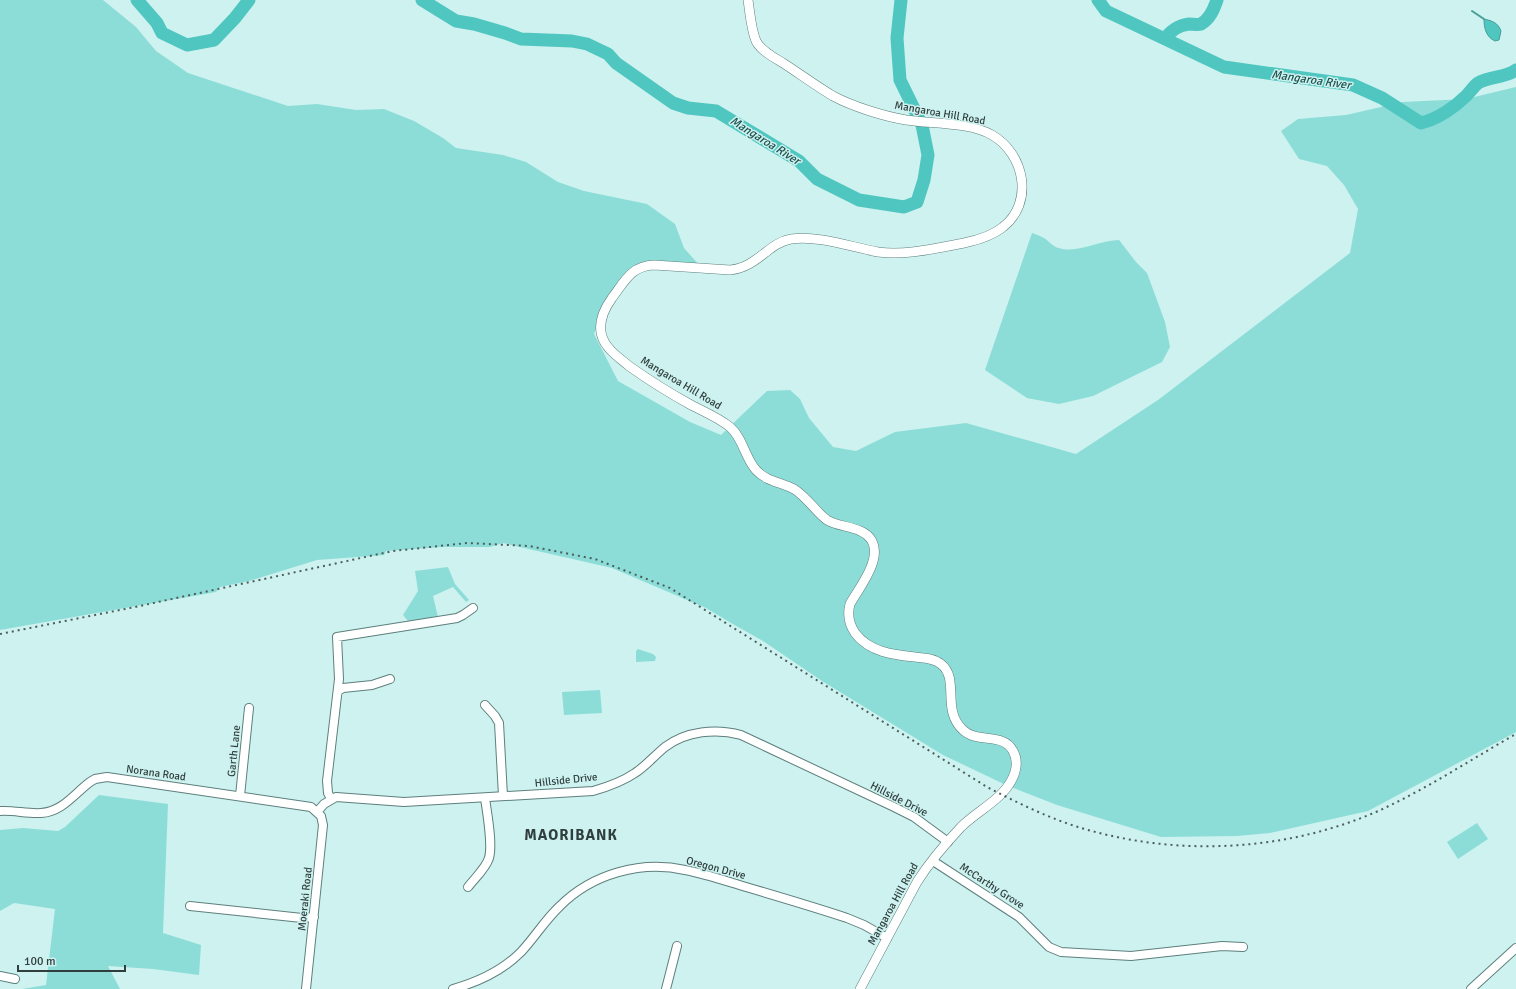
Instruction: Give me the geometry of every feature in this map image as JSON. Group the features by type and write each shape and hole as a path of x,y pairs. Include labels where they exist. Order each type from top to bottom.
{"street":[{"name":"Mangaroa Hill Road","path":"748,0 757,42 764,50 834,96 882,114 906,120 971,128 987,133 1005,145 1014,156 1021,177 1022,194 1020,203 1013,216 999,231 985,237 964,243 900,253 878,252 811,239 790,240 779,243 749,265 740,269 730,270 654,264 643,266 634,270 608,304 602,315 601,327 603,337 608,347 629,365 656,384 730,427 737,436 755,469 764,477 802,494 824,517 832,523 861,532 870,538 874,547 874,557 870,568 850,604 849,609 849,620 853,630 864,642 883,652 934,660 942,665 948,672 952,715 960,728 968,734 974,736 1002,741 1013,750 1016,758 1015,774 996,800 967,822 932,861 917,882 860,989"},
{"path":"317,812 331,799 328,794 327,781 339,680 337,637 457,618 473,608"},
{"path":"338,691 343,688 372,685 390,679"},
{"path":"486,705 499,723 503,796"},
{"name":"Garth Lane","path":"240,796 249,708"},
{"name":"Hillside Drive","path":"331,799 342,797 404,802 581,792 601,789 634,774 664,748 677,741 706,732 722,731 741,735 901,810 923,823 948,842"},
{"name":"Norana Road","path":"0,811 37,813 48,812 62,806 95,779 107,777 307,806 317,812"},
{"path":"468,886 489,858 490,841 485,798"},
{"name":"Moeraki Road","path":"306,989 323,825 322,819 317,812"},
{"name":"McCarthy Grove","path":"932,861 1019,917 1049,947 1055,951 1125,956 1222,946 1243,947"},
{"name":"Oregon Drive","path":"453,989 474,982 502,968 520,952 560,905 582,888 615,872 634,868 655,867 684,869 847,918 864,925 887,938"},
{"path":"190,906 302,918 314,917"},
{"path":"666,989 677,946"},
{"path":"1471,989 1516,948"},
{"path":"0,976 15,979"}],"shaded area":[{"path":"0,0 103,0 136,27 156,51 188,73 288,106 317,104 356,110 384,109 414,121 443,138 456,148 503,155 526,162 558,182 584,191 647,204 675,224 684,248 700,266 642,267 610,293 594,334 618,381 690,422 721,435 767,391 790,390 800,399 809,418 833,447 856,451 895,432 966,423 1076,454 1158,400 1350,253 1358,209 1344,185 1327,166 1299,159 1281,131 1298,119 1346,115 1403,102 1466,99 1516,87 1516,732 1368,811 1270,833 1237,836 1161,837 1057,805 1006,785 943,755 822,681 763,641 706,608 612,568 503,543 490,547 441,547 386,551 384,555 317,560 249,581 220,587 216,592 0,630"},
{"path":"1484,19 1497,24 1501,31 1499,40 1495,41 1489,37 1485,29"},
{"path":"1032,233 1044,238 1059,248 1066,249 1081,248 1119,240 1136,262 1147,273 1165,322 1170,347 1162,362 1093,396 1059,404 1027,398 985,370"},
{"path":"448,567 455,584 469,600 466,602 453,587 433,596 438,617 408,621 403,615 418,591 415,571"},
{"path":"638,649 653,654 656,657 655,661 636,662 636,651"},
{"path":"600,690 602,713 564,715 562,692"},
{"path":"99,795 168,804 163,933 201,945 199,975 153,969 108,966 120,989 22,989 46,985 55,909 14,903 0,911 0,830 23,828 58,831 65,827"},
{"path":"1477,823 1488,839 1458,859 1447,842"}],"waterway":[{"name":"Mangaroa River","path":"137,0 157,23 162,33 187,45 214,40 235,18 249,0"},
{"name":"Mangaroa River","path":"422,0 456,21 474,24 521,39 572,41 587,44 608,54 616,63 673,103 688,108 716,111 799,161 817,179 859,200 904,207 917,202 924,180 928,155 922,125 900,80 897,38 901,0"},
{"name":"Mangaroa River","path":"1098,0 1106,11 1224,67 1353,85 1382,98 1421,123 1433,119 1451,109 1478,83 1487,79 1512,73 1516,70"},
{"path":"1165,39 1178,27 1189,24 1201,24 1204,22 1211,14 1217,0"},
{"path":"1472,11 1484,19"}],"railway":[{"path":"0,634 135,607 393,551 467,543 529,546 595,559 670,588 987,787 1031,809 1054,819 1115,837 1152,843 1190,846 1228,846 1266,842 1304,835 1340,825 1376,812 1412,794 1516,734"}],"district":[{"name":"MAORIBANK","path":"571,835"}]}
